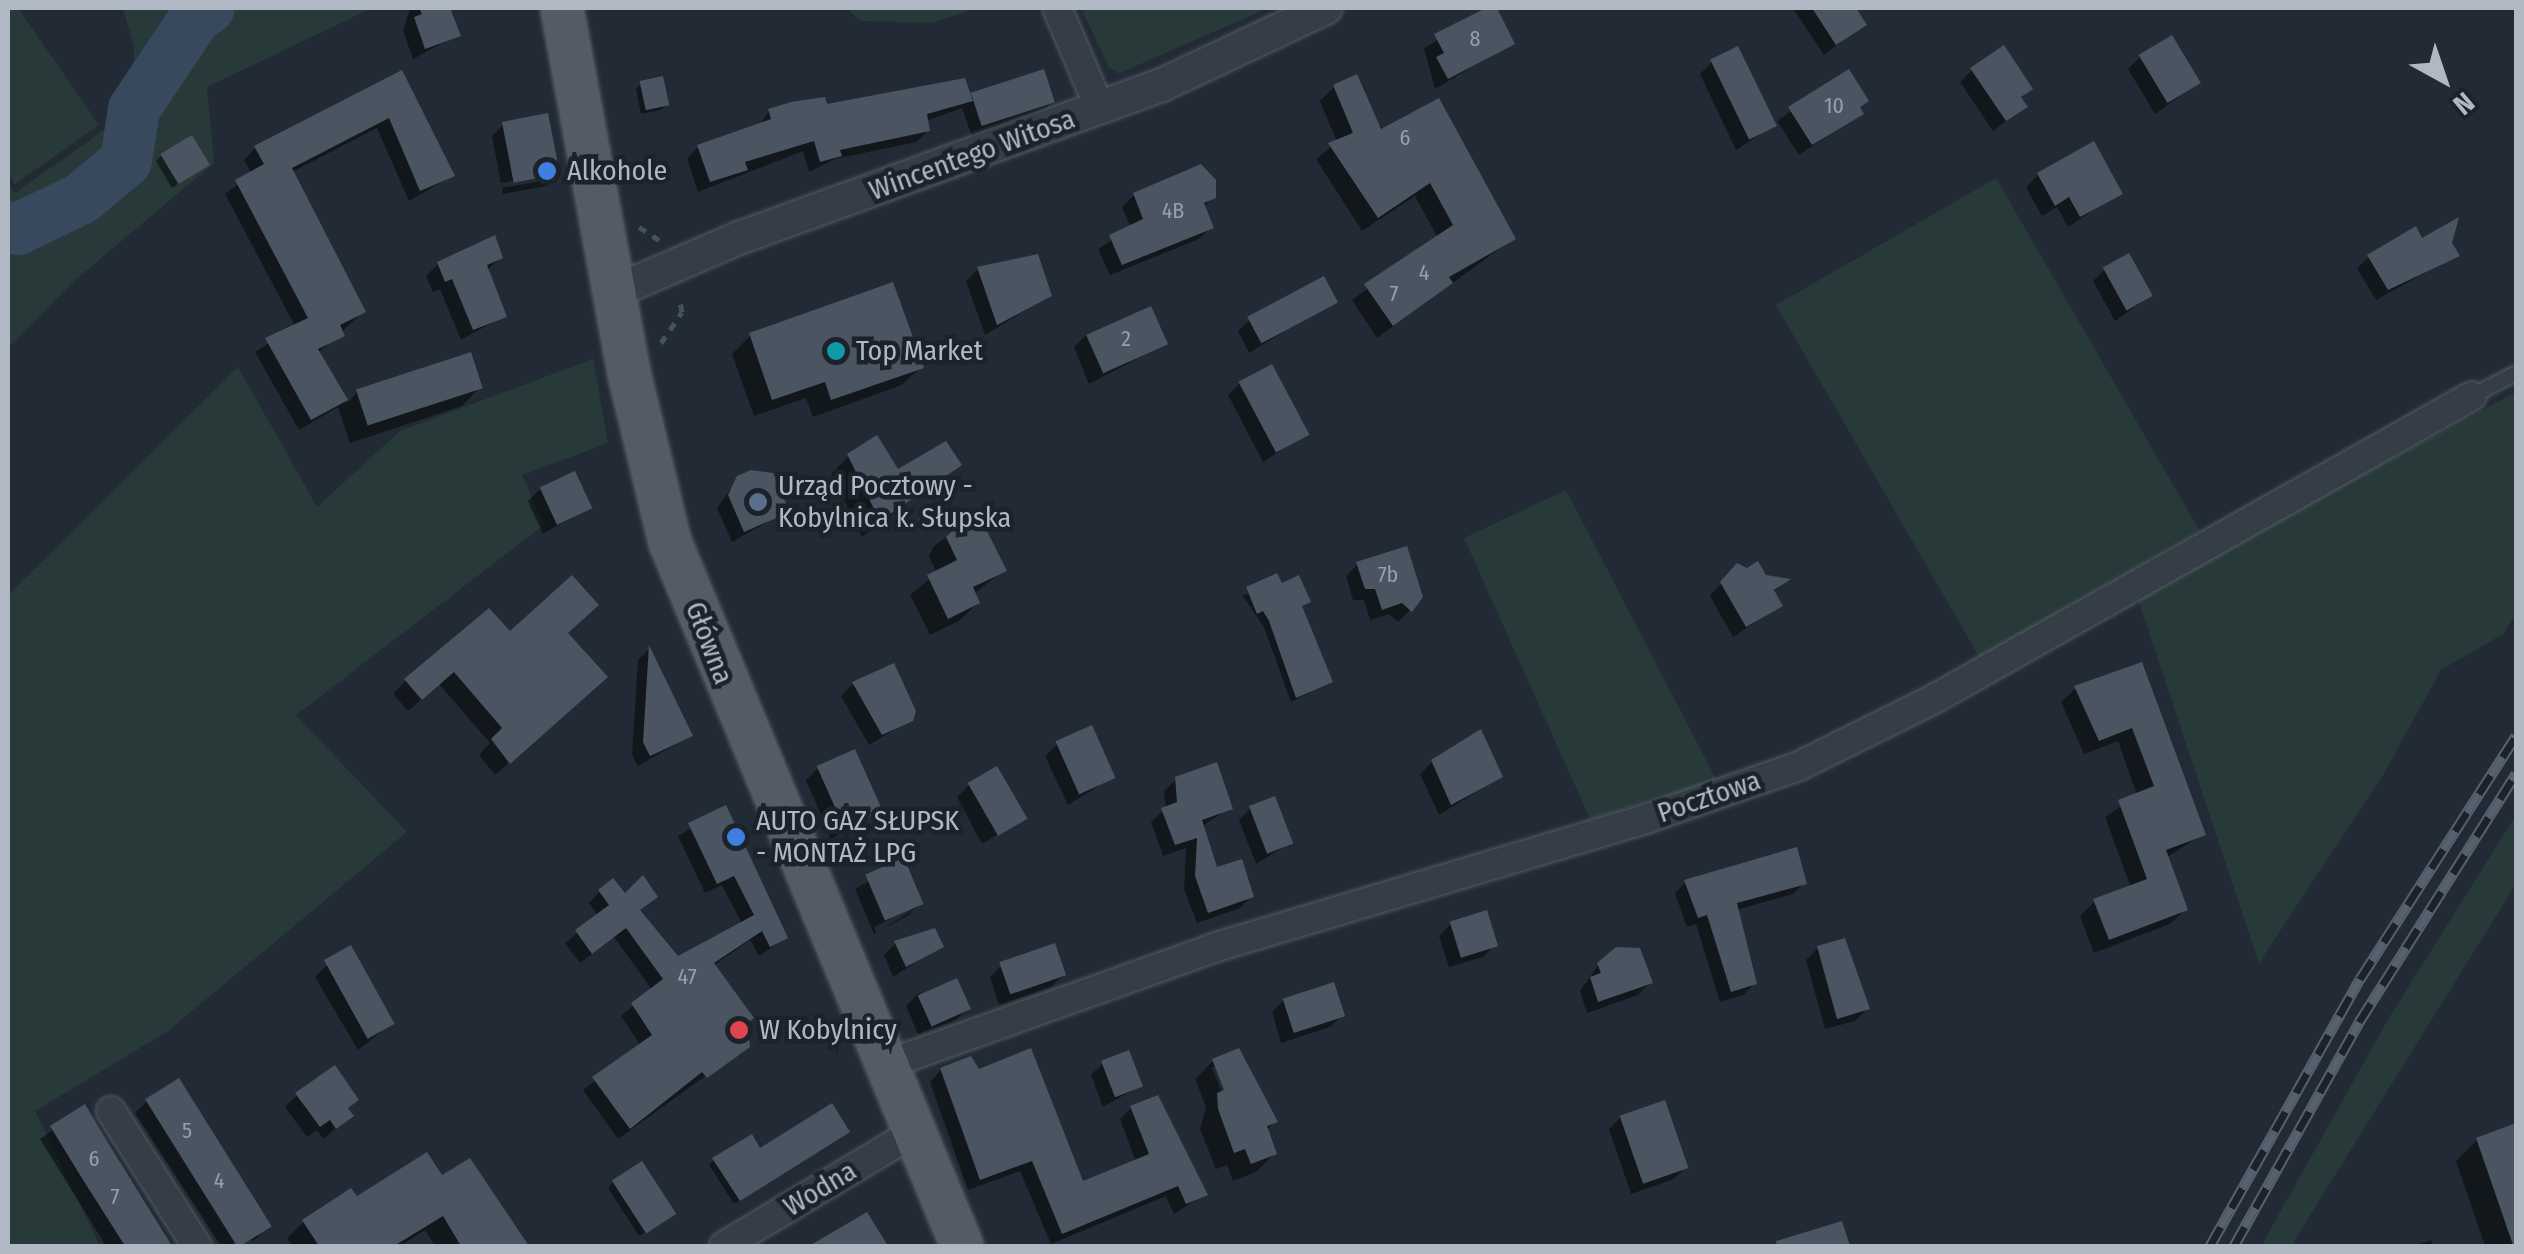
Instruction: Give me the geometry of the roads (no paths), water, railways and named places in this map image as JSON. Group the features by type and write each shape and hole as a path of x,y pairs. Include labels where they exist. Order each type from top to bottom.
{"main road":[{"name":"Główna","path":"562,8 614,292 670,542 962,1246"}],"street":[{"path":"1057,8 1100,109"},
{"name":"Wincentego Witosa","path":"614,292 739,238 1100,109 1326,8"},
{"name":"Pocztowa","path":"888,1064 1213,948 1649,818 1799,766 1934,699 2472,396"},
{"path":"111,1110 197,1246"},
{"name":"Wodna","path":"724,1246 916,1131"}],"lane":[{"path":"2472,396 2516,373"}],"waterway":[{"path":"8,227 18,229 82,198 126,161 134,109 195,18 209,8"}],"railway":[{"path":"2210,1246 2360,979 2516,736"},
{"path":"2234,1246 2359,1022 2516,774"}],"place":[{"name":"Alkohole","path":"547,171"},
{"name":"Top Market","path":"836,351"},
{"name":"Urząd Pocztowy - Kobylnica k. Słupska","path":"758,502"},
{"name":"AUTO GAZ SŁUPSK - MONTAŻ LPG","path":"736,837"},
{"name":"W Kobylnicy","path":"739,1030"}]}
